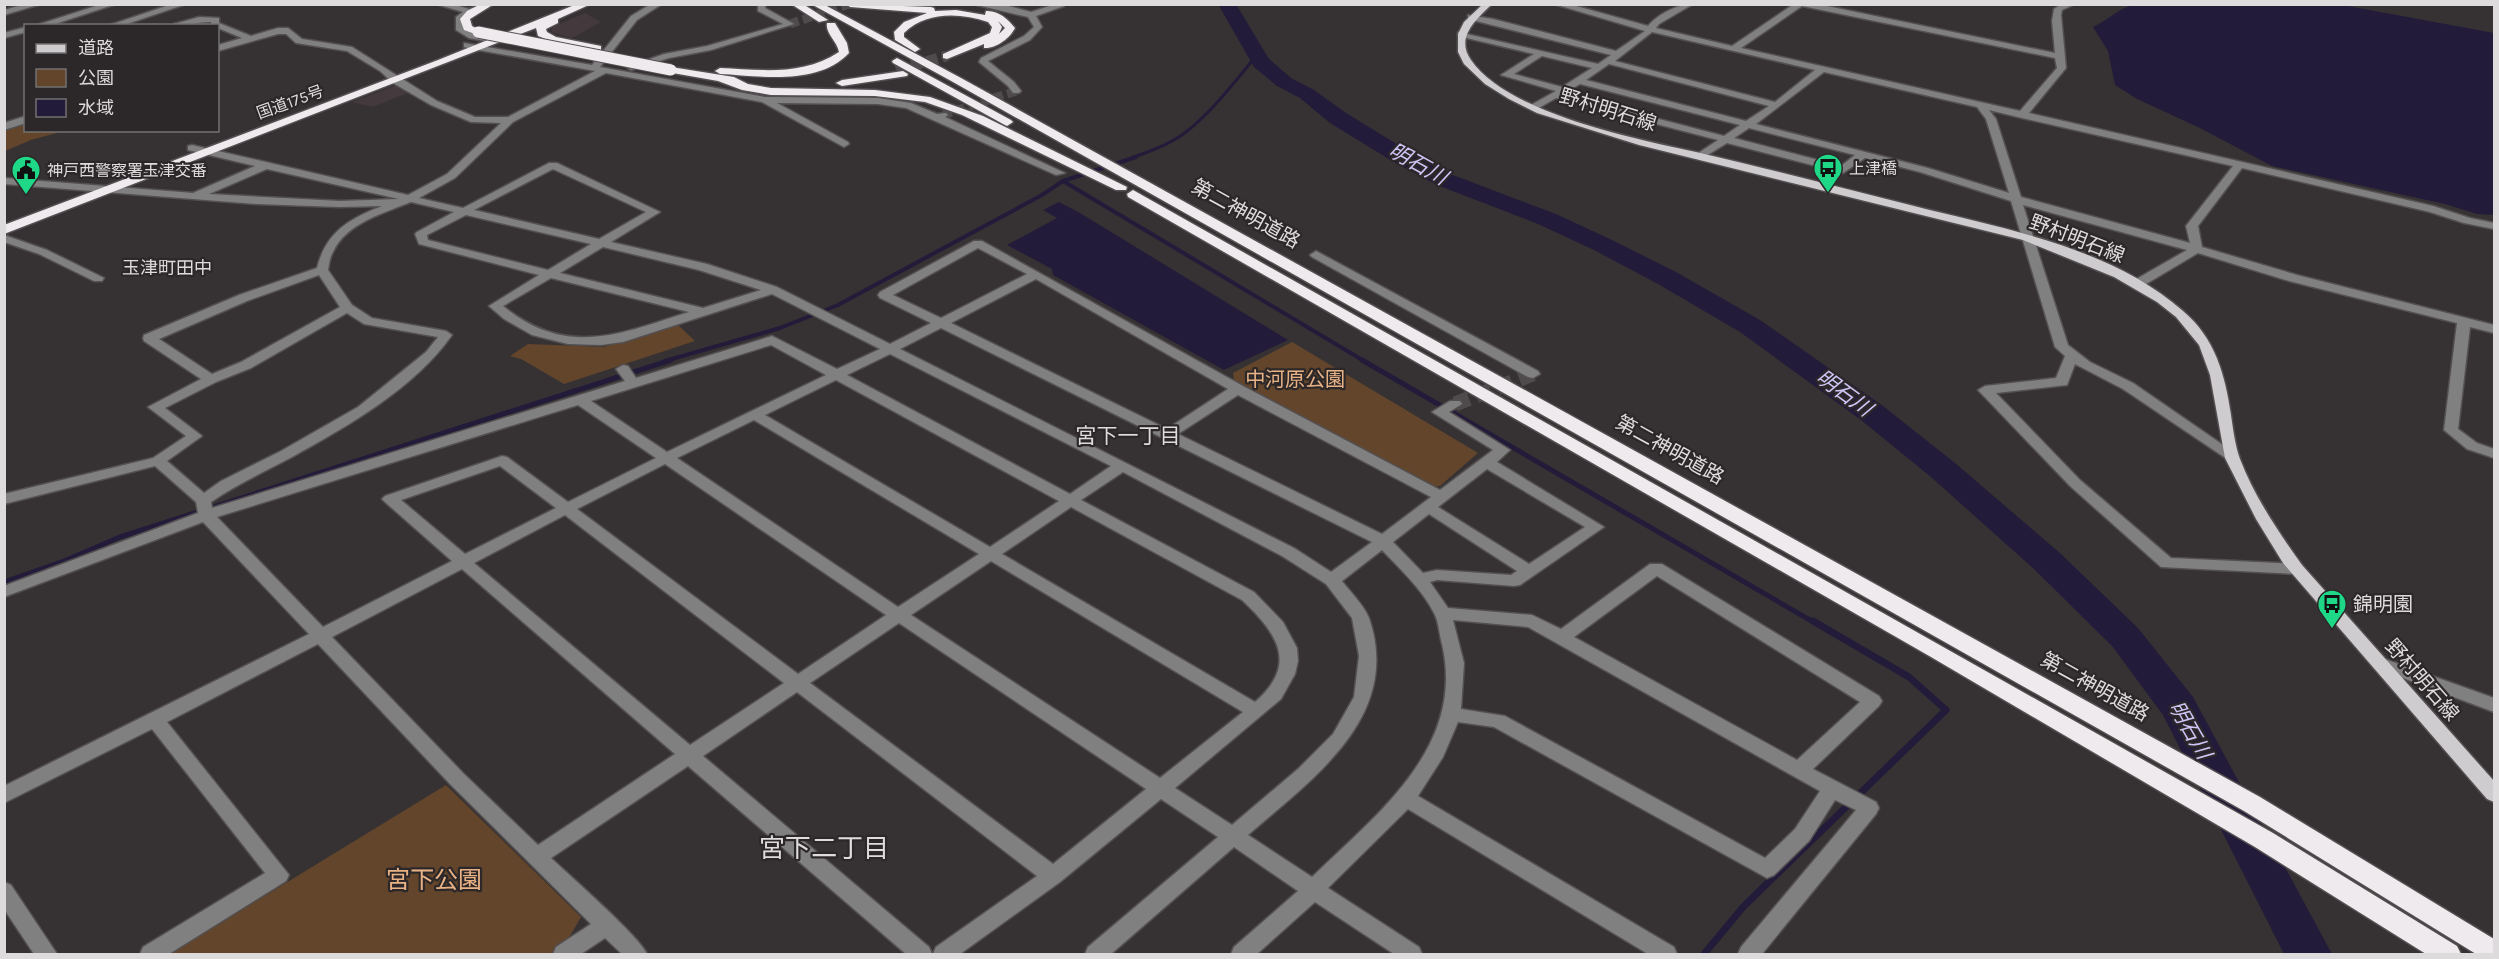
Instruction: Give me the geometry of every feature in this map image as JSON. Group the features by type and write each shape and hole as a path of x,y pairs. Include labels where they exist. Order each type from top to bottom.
{"highway":[{"path":"490,4 470,13 465,19 468,28 481,37 672,67 722,79 791,86 834,84 900,72 831,80"},
{"path":"481,37 475,23 477,16 488,8 500,4"},
{"name":"国道175号","path":"392,78 481,37 587,4"},
{"name":"第二神明道路","path":"795,4 1064,164 1147,195 1934,626 2252,804 2494,952"},
{"name":"第二神明道路","path":"815,4 1086,152 1147,195 2264,840 2448,954"},
{"path":"850,4 887,9 974,11 994,14 1008,23 1010,28 1007,34 996,42 949,58 994,35 996,27 992,20 970,14 945,14 909,23 899,32 899,38 947,68 957,80"},
{"path":"507,29 552,7"},
{"path":"566,9 541,28 542,34 553,39 597,48 613,57"},
{"name":"国道175号","path":"4,221 392,78 481,37 496,41 566,9"},
{"path":"672,67 788,73 812,70 832,64 844,53 843,41 832,31 831,25"},
{"path":"496,41 568,55 613,57"},
{"path":"706,70 760,79 811,81"},
{"path":"722,79 738,86 781,92 894,94 925,98 957,110 1064,164"},
{"name":"国道175号","path":"4,230 198,150"}],"main road":[{"path":"1461,34 1471,17 1488,4"},
{"name":"野村明石線","path":"1461,34 1462,51 1476,71 1508,95 1534,107 1616,135 2027,238 2080,256 2137,284 2170,308 2197,332 2214,362 2232,456 2271,534 2296,569 2382,664 2494,794"}],"street":[{"path":"4,13 37,4"},
{"path":"45,24 112,4"},
{"path":"117,24 182,4"},
{"path":"440,4 468,11"},
{"path":"484,4 460,17 459,28 472,36 600,69 765,100 878,101 908,105 1064,164"},
{"path":"204,508 226,484 286,454 363,410 431,355 446,335 368,321 347,308 322,270 327,251 342,232 364,217 407,200 451,176 510,120 600,69 634,18 658,4"},
{"path":"618,72 646,62 708,48 790,24 760,9 762,4"},
{"path":"977,4 997,6 1030,15 1060,6"},
{"path":"1558,4 1733,49 2433,208 2468,221 2494,226"},
{"path":"1534,107 1579,81 1646,35 1656,22 1689,4"},
{"path":"1733,49 1802,4 2059,56"},
{"path":"2022,115 2062,68 2059,56 2061,44 2055,17 2058,9 2072,4"},
{"path":"1016,92 1011,84 983,62 1027,38 1038,27 1030,15"},
{"path":"1471,17 1616,54"},
{"path":"183,24 199,19 216,20 215,24"},
{"path":"4,23 24,28"},
{"path":"219,25 234,29 240,35 249,38"},
{"path":"4,36 24,30"},
{"path":"219,48 249,38 288,31 299,41 349,49 384,69 392,78 434,103 474,120 510,120"},
{"path":"1461,34 1540,54 1602,64 1777,105"},
{"path":"1540,54 1506,75 1559,93 1843,170 1863,154"},
{"path":"1701,156 1777,105 1822,69"},
{"path":"1579,81 1924,170 2016,199 2293,278 2494,329"},
{"path":"765,100 844,144"},
{"path":"1981,106 1991,119 2062,347 2085,365 2128,386 2232,456"},
{"path":"4,127 24,120"},
{"path":"198,150 703,267 773,290 1288,552 1332,580 1360,617 1368,656 1363,697 1340,739 1305,774 1096,954"},
{"path":"703,312 552,273 423,242 421,234 553,165 654,212 552,273 495,306 510,320 554,339 595,343 618,339 773,290"},
{"path":"2197,249 2192,226 2238,165"},
{"path":"194,197 264,166"},
{"path":"4,181 109,188 194,197 297,201 329,205 407,200"},
{"path":"4,238 43,252 98,278"},
{"path":"1242,954 1312,891 1406,798 1433,757 1452,714 1455,663 1443,613 1419,579 1383,541 884,295 978,243 1238,389 1440,496"},
{"path":"2137,284 2197,249"},
{"path":"1316,255 1533,374"},
{"path":"211,379 149,338 243,298 322,270"},
{"path":"4,795 156,721 665,458 943,325 1036,274"},
{"path":"4,499 158,461 195,436 154,407 246,365 347,308"},
{"path":"2463,321 2464,330 2451,430 2472,446 2494,454"},
{"path":"4,592 18,589 204,508 579,399 772,340 1248,596 1272,617 1286,638 1290,664 1279,688 1256,711 1053,876 944,954"},
{"path":"2072,354 2062,382 1985,390 2075,483 2167,563 2296,569"},
{"path":"623,369 632,382"},
{"path":"1168,434 1238,389"},
{"path":"579,399 898,615 1312,891 1411,954"},
{"path":"1332,580 1503,450 1439,412 1455,404"},
{"path":"755,415 1256,711"},
{"path":"921,954 390,499 502,460 1053,876"},
{"path":"158,461 204,508 319,636 457,778 636,954"},
{"path":"1419,579 1437,575 1514,581 1596,527 1486,462"},
{"path":"538,856 1122,466"},
{"path":"1428,507 1528,571"},
{"path":"1561,638 1656,568 1873,701 1798,771"},
{"path":"1443,613 1532,621 1798,771 1869,808 1749,954"},
{"path":"2382,664 2494,705"},
{"path":"1452,714 1498,721 1767,869 1802,835 1832,789"},
{"path":"151,954 279,874 156,721"},
{"path":"1406,798 1666,954"},
{"path":"4,891 46,954"},
{"path":"564,954 607,924"}],"shaded area":[{"path":"585,13 601,22 572,38 552,32 551,29 555,26"},
{"path":"397,85 408,93 372,107 352,102"}],"green space":[{"path":"24,122 24,132 60,132 31,140 5,151 4,130"},
{"path":"677,324 695,341 564,384 521,359 510,356 528,344 604,347"},
{"name":"中河原公園","path":"1292,342 1478,453 1440,486 1429,487 1234,380 1233,373"},
{"name":"宮下公園","path":"446,785 581,917 566,943 550,954 170,954"}],"water":[{"path":"2337,4 2494,33 2494,215 2477,214 2445,204 2272,166 2200,128 2137,99 2115,85 2108,51 2093,27 2132,5"},
{"path":"1059,202 1288,340 1224,370 1053,275 1052,269 1007,245 1057,218 1043,210"}],"waterway":[{"name":"明石川","path":"1227,4 1261,63 1284,82 1307,94 1338,118 1405,159 1445,180 1547,219 1603,245 1667,278 1750,326 1872,413 1943,470 2048,562 2125,637 2179,707 2308,954"},
{"path":"1131,158 1167,144 1196,124 1257,55"},
{"path":"1063,181 1136,157"},
{"path":"665,361 780,328 838,305 1042,195 1063,181"},
{"path":"1063,181 1364,361"},
{"path":"4,582 64,561 120,537 671,360"},
{"path":"1362,360 1815,623"},
{"path":"1704,954 1744,906 1946,710 1909,677 1813,621"}],"tunnel":[{"path":"790,24 849,4"},
{"path":"896,70 947,56"},
{"path":"943,115 1016,91"},
{"path":"1455,404 1533,374"}],"place":[{"name":"上津橋","path":"1828,194"},
{"name":"神戸西警察署玉津交番","path":"26,196"},
{"name":"錦明園","path":"2332,630"}],"district":[{"name":"玉津町田中","path":"167,268"},
{"name":"宮下一丁目","path":"1128,436"},
{"name":"宮下二丁目","path":"824,848"}]}
